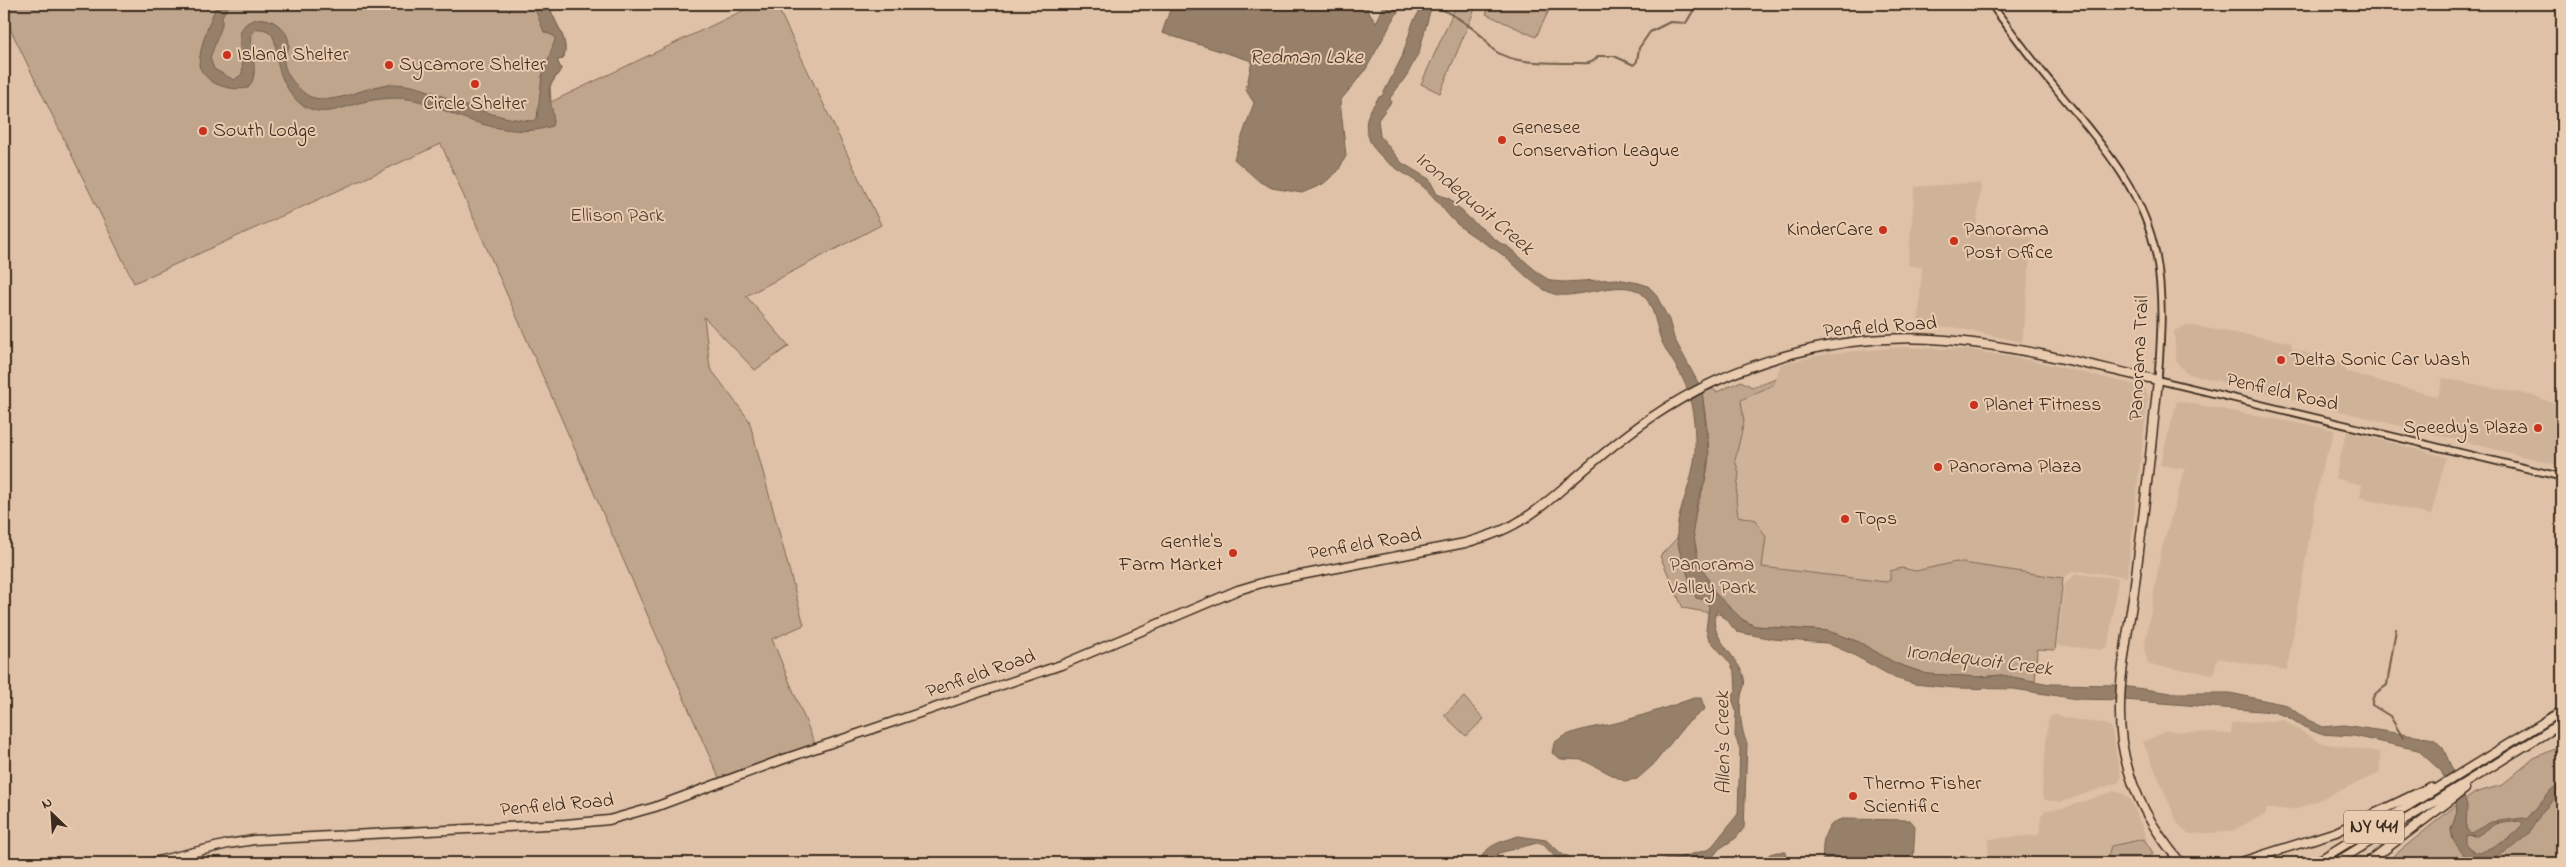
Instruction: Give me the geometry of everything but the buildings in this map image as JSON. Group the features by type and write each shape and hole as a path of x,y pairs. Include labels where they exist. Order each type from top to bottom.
{"main road":[{"name":"Penfield Road","path":"149,863 228,844 254,840 566,824 610,820 636,814 784,759 1084,657 1240,590 1292,575 1465,543 1486,537 1515,524 1536,510 1632,432 1674,403 1708,385 1767,362 1818,348 1870,341 1920,339 1993,346 2158,380"},
{"name":"Panorama Trail","path":"2158,380 2120,705 2122,743 2135,790 2156,830 2181,863"},
{"path":"2238,863 2276,849 2336,832 2432,789 2465,771 2562,711"},
{"path":"2367,863 2440,802 2562,724"},
{"name":"NY 441","path":"2315,863 2432,789"},
{"name":"NY 441","path":"2334,863 2440,802"}],"street":[{"name":"Panorama Trail","path":"1991,4 2029,56 2116,163 2140,206 2154,246 2160,279 2162,323 2158,380"},
{"name":"Penfield Road","path":"2158,380 2562,477"}],"shaded area":[{"path":"1969,183 1981,184 1976,230 2032,238 2022,342 1953,327 1918,328 1922,267 1908,265 1915,187"},
{"path":"2186,325 2290,342 2293,349 2340,363 2347,372 2438,397 2443,378 2535,396 2562,407 2562,466 2186,373 2176,361 2174,331"},
{"name":"Panorama Plaza","path":"1902,347 1971,350 2034,361 2144,387 2148,396 2127,577 2082,571 2070,573 2063,578 1956,562 1916,571 1909,568 1886,582 1762,567 1756,520 1743,519 1738,516 1736,509 1735,460 1744,422 1741,400 1773,385 1781,364 1826,354"},
{"path":"2177,401 2335,430 2320,474 2287,670 2217,658 2214,674 2149,665 2144,650 2161,552 2185,469 2160,465"},
{"path":"2347,431 2446,457 2431,515 2360,497 2362,485 2335,478"},
{"path":"2076,574 2118,578 2108,646 2101,650 2057,645 2064,585"},
{"path":"2056,715 2080,721 2103,723 2111,727 2121,777 2119,782 2061,802 2045,800 2042,794 2048,722 2051,716"},
{"path":"2283,720 2321,743 2380,752 2380,773 2298,809 2266,809 2266,814 2229,832 2189,834 2178,824 2143,742 2166,731 2231,734 2232,723"},
{"path":"2114,791 2124,794 2131,800 2147,839 2111,846 2106,863 1987,863 1989,839 2039,835 2041,816 2046,810 2064,808"}],"green space":[{"name":"Ellison Park","path":"4,4 549,4 565,45 563,59 557,60 561,69 550,86 551,102 757,4 776,4 881,225 746,296 789,346 755,370 704,317 710,368 749,420 804,625 772,639 815,744 719,778 441,144 134,283 4,16"},
{"path":"1457,4 1477,4 1440,93 1421,84"},
{"path":"1491,4 1552,4 1536,37 1486,14"},
{"name":"Panorama Valley Park","path":"1776,378 1773,385 1741,400 1744,422 1735,460 1739,473 1736,499 1738,516 1756,520 1766,537 1762,567 1886,582 1890,580 1890,571 1902,568 1916,571 1956,562 2063,578 2055,650 2037,649 2035,682 2001,675 1980,677 1927,674 1895,663 1859,642 1828,631 1755,626 1740,618 1683,608 1660,556 1680,535 1693,537 1695,515 1707,470 1709,448 1702,393 1712,389 1717,392 1741,381 1752,387"},
{"path":"1464,697 1484,719 1466,736 1444,715"},
{"path":"2562,746 2562,863 2385,863 2456,805 2457,812 2451,830 2456,844 2471,833 2466,829 2465,800 2475,793 2502,785 2534,758"},
{"path":"2144,839 2153,853 2149,856 2157,863 2106,863 2111,846"}],"water":[{"path":"217,4 230,4 222,16 222,25 210,58 214,69 234,80 242,74 240,34 243,27 248,22 262,19 273,22 283,29 289,46 284,58 288,75 301,91 311,97 332,99 384,85 413,86 491,114 533,121 537,118 542,76 555,40 554,36 544,32 533,4 549,4 565,45 563,59 557,60 561,69 551,84 549,91 553,116 552,126 528,130 503,129 466,119 414,100 402,98 374,100 326,111 312,109 295,99 284,83 279,71 276,46 269,32 263,29 256,29 252,34 254,76 248,88 241,89 219,85 207,78 199,66 203,42"},
{"name":"Redman Lake","path":"1172,4 1370,4 1367,10 1376,23 1385,4 1402,4 1366,69 1340,101 1346,156 1338,171 1323,184 1302,193 1272,188 1260,182 1234,159 1254,103 1246,90 1252,61 1162,33"},
{"path":"1424,4 1432,4 1419,52 1407,75 1390,98 1391,102 1378,120 1380,136 1402,163 1429,179 1437,194 1450,199 1470,219 1551,281 1617,279 1648,286 1655,293 1669,320 1674,338 1702,390 1709,455 1705,482 1697,503 1693,530 1698,559 1715,593 1744,621 1755,626 1828,631 1859,642 1895,663 1927,674 1980,677 2001,675 2050,684 2115,685 2171,693 2230,693 2287,705 2304,718 2323,727 2344,725 2434,739 2443,748 2464,796 2467,805 2466,829 2471,833 2491,822 2527,819 2551,790 2562,781 2562,791 2542,812 2529,833 2515,846 2485,862 2472,860 2463,854 2453,840 2451,830 2457,812 2456,801 2441,771 2418,750 2354,736 2320,734 2286,716 2273,712 2125,700 2077,699 2014,689 1955,688 1914,684 1895,678 1852,654 1827,643 1773,639 1737,632 1717,610 1714,619 1718,635 1739,667 1745,682 1740,708 1742,727 1747,743 1744,828 1736,838 1719,849 1708,863 1641,863 1679,858 1710,849 1738,814 1740,749 1735,736 1736,711 1732,698 1736,691 1735,673 1730,663 1709,639 1706,630 1709,606 1705,600 1696,598 1682,561 1678,541 1678,522 1692,472 1695,452 1693,413 1690,399 1684,380 1662,342 1651,307 1645,297 1637,291 1627,288 1564,295 1554,294 1541,288 1503,255 1457,224 1426,189 1386,161 1374,148 1366,128 1367,118 1379,97 1382,96 1402,57 1413,22","holes":["2520,821 2523,824 2509,839 2479,853 2474,852 2466,843 2466,835 2477,836 2495,824"]},
{"path":"1694,698 1701,698 1705,709 1686,724 1653,765 1637,779 1624,781 1583,760 1561,759 1552,753 1554,743 1569,734 1620,722"},
{"path":"1842,819 1910,820 1915,826 1913,863 1823,863 1823,843 1827,831 1835,822"},
{"path":"1518,836 1546,840 1563,855 1568,856 1576,863 1560,863 1544,845 1537,843 1499,853 1485,863 1479,863 1485,852 1490,848 1500,842"},
{"path":"1786,852 1784,863 1760,863 1770,854"}],"waterway":[{"path":"1431,4 1465,23 1483,37 1493,50 1511,58 1542,63 1589,63 1598,56 1614,56 1634,65 1637,61 1639,48 1650,32 1670,22 1686,23 1696,6 1709,4"},
{"path":"2396,629 2387,685 2374,695 2372,705 2390,716 2403,738"}],"place":[{"name":"Island Shelter","path":"227,55"},
{"name":"Sycamore Shelter","path":"389,65"},
{"name":"Circle Shelter","path":"475,84"},
{"name":"South Lodge","path":"203,131"},
{"name":"Genesee Conservation League","path":"1502,140"},
{"name":"KinderCare","path":"1883,230"},
{"name":"Panorama Post Office","path":"1954,241"},
{"name":"Delta Sonic Car Wash","path":"2281,360"},
{"name":"Planet Fitness","path":"1974,405"},
{"name":"Speedy's Plaza","path":"2538,428"},
{"name":"Panorama Plaza","path":"1938,467"},
{"name":"Tops","path":"1845,519"},
{"name":"Gentle's Farm Market","path":"1233,553"},
{"name":"Thermo Fisher Scientific","path":"1853,796"}],"water label":[{"name":"Irondequoit Creek","path":"1474,204"},
{"name":"Irondequoit Creek","path":"1979,661"},
{"name":"Allen's Creek","path":"1724,743"}]}
